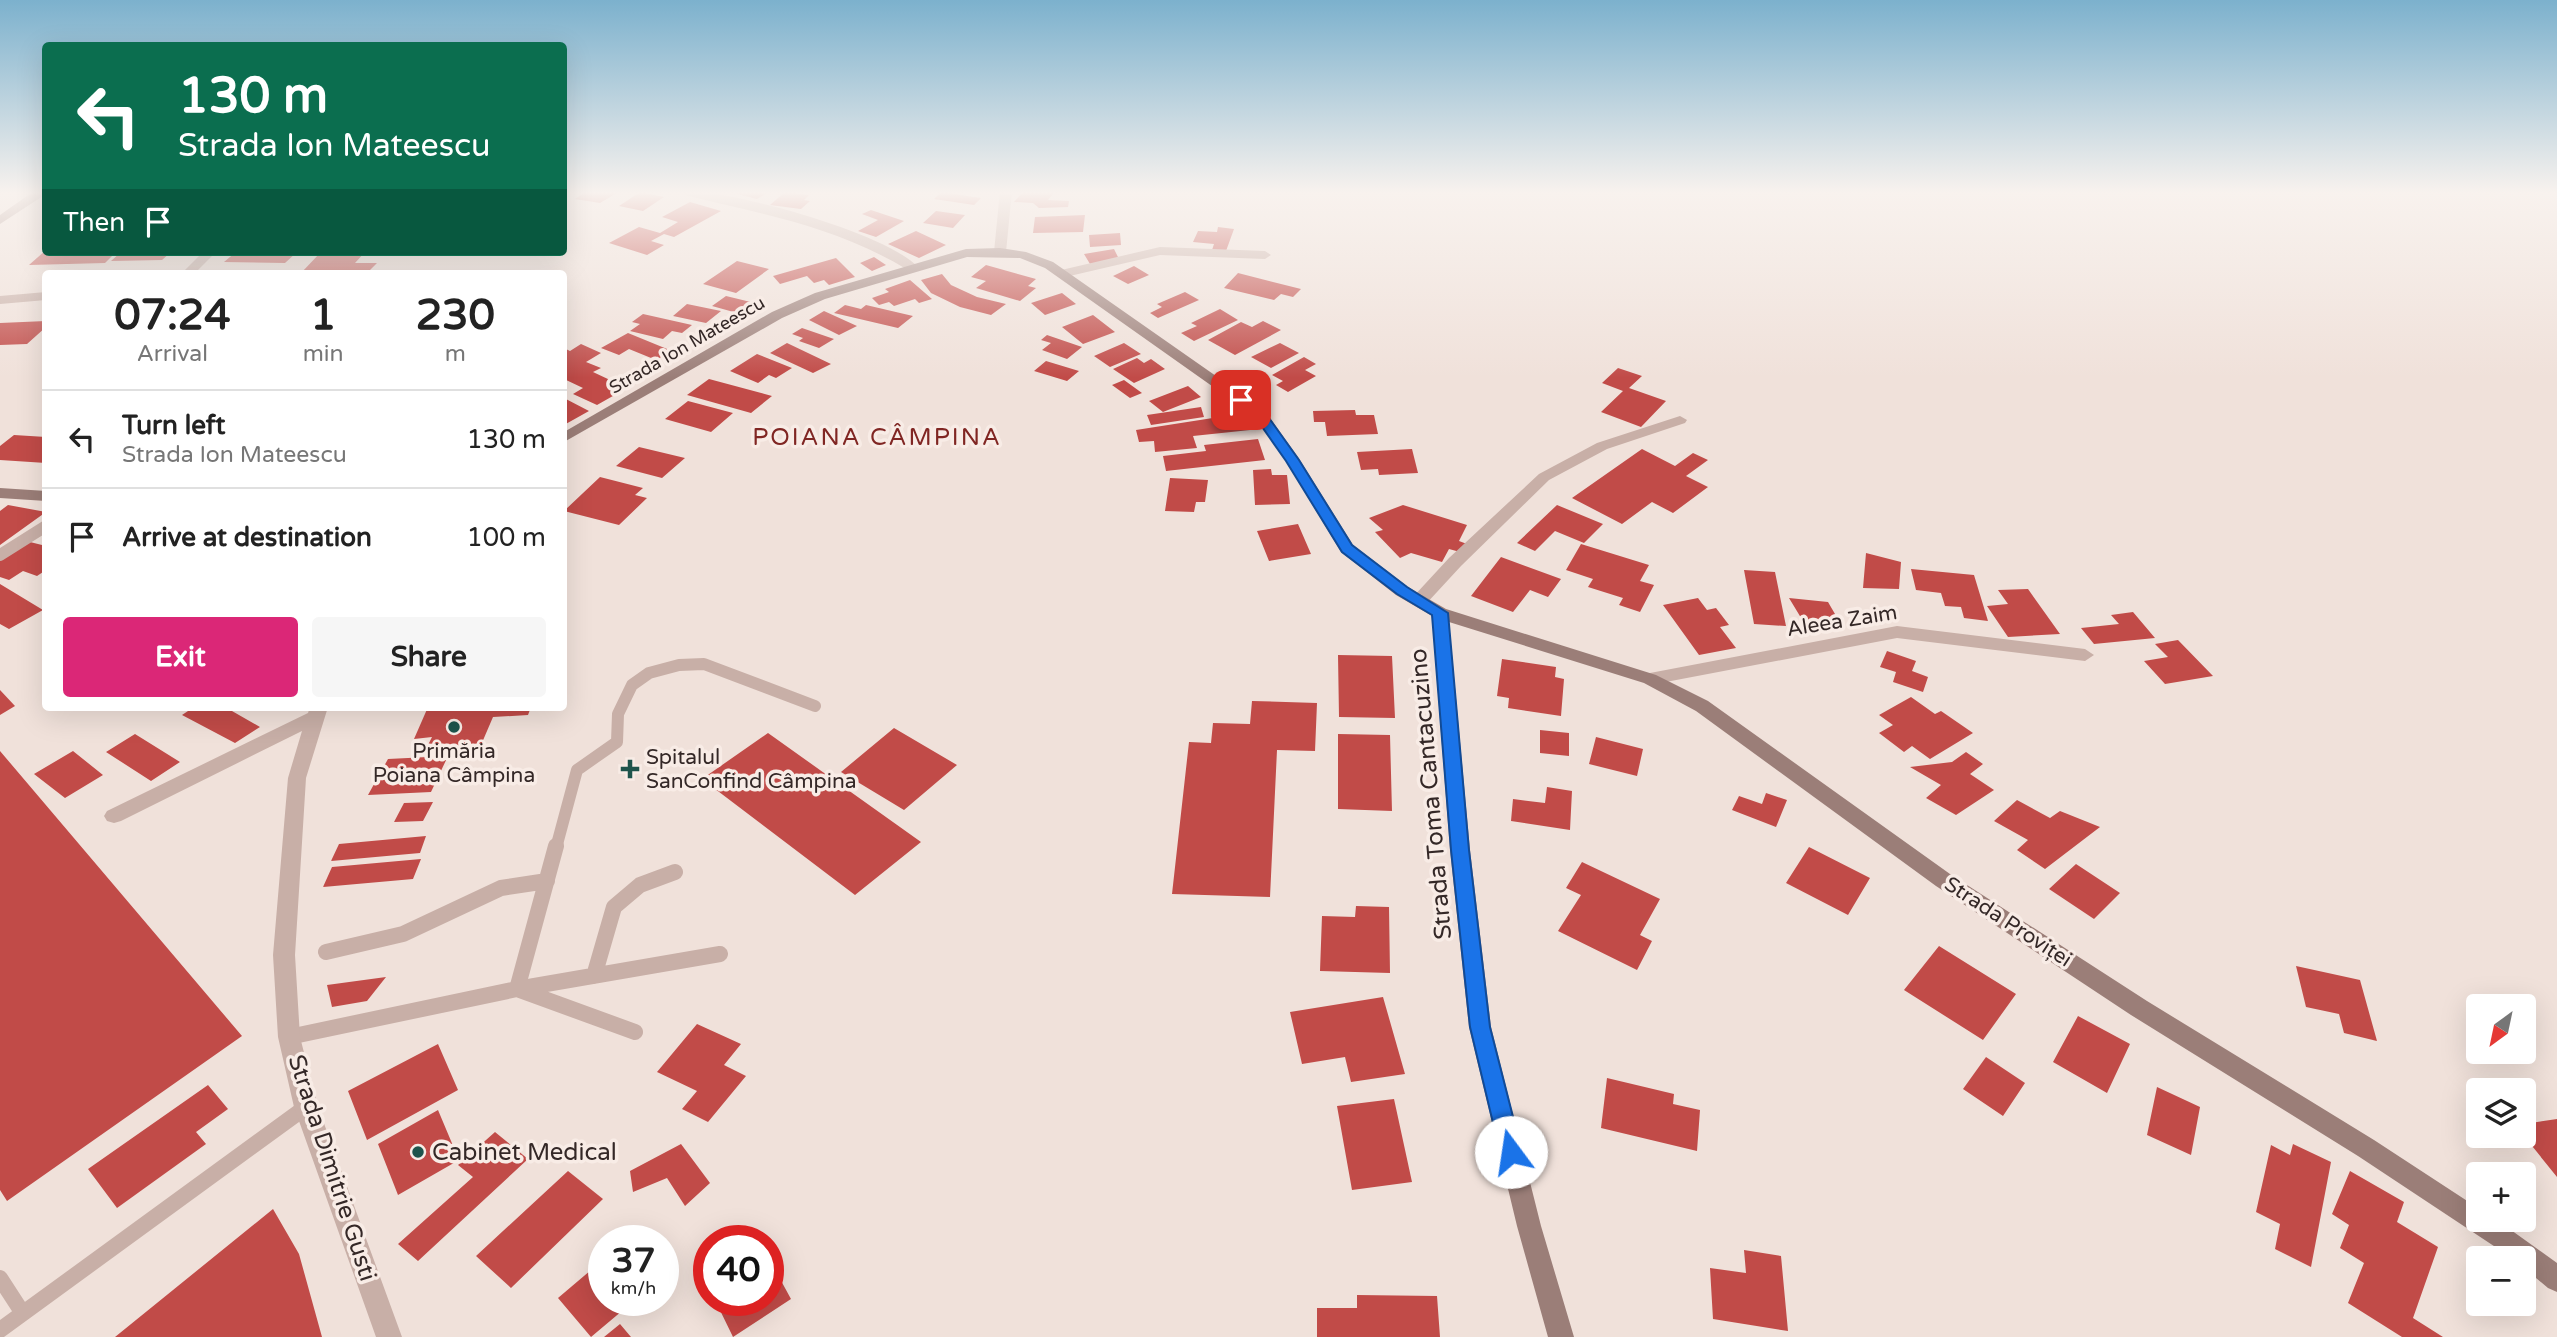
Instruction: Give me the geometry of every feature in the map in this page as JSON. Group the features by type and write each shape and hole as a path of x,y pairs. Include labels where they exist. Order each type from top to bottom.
{"main road":[{"name":"Strada Ion Mateescu","path":"567,436 798,304 912,267 964,253"},
{"name":"Strada Ion Mateescu","path":"1010,253 1035,259 1061,274 1241,400 1265,421 1293,460 1347,548 1374,572 1440,613"},
{"path":"0,493 42,496"},
{"name":"Strada Proviței","path":"1440,613 1650,679 1702,706 1943,880 2139,1008 2377,1155 2521,1250 2557,1279"},
{"name":"Strada Toma Cantacuzino","path":"1440,613 1460,850 1480,1027 1530,1226 1562,1337"}],"street":[{"path":"888,253 912,267"},
{"path":"1061,274 1150,253"},
{"path":"1223,253 1265,255"},
{"path":"191,270 206,256"},
{"path":"0,300 42,296"},
{"path":"1419,601 1455,562 1545,477 1602,446 1680,420"},
{"name":"Aleea Zaim","path":"1650,679 1897,632 2085,655"},
{"path":"114,816 317,712"},
{"name":"Strada Dimitrie Gusti","path":"317,712 297,778 284,955 289,1037 306,1107 389,1337"}],"lane":[{"path":"0,555 42,529"},
{"path":"517,989 577,770 617,742 618,714 632,685 649,673 679,665 704,664 815,706"},
{"path":"594,976 614,907 640,885 675,872"},
{"path":"326,951 403,934 500,888 547,881"},
{"path":"289,1037 517,989 720,954"},
{"path":"517,989 635,1032"},
{"path":"0,1330 306,1107"},
{"path":"0,1278 22,1312"}],"building":[{"path":"909,253 929,253 919,258"},
{"path":"1116,253 1119,259 1090,264 1084,254"},
{"path":"42,254 42,256 112,256 105,263 29,265"},
{"path":"117,256 166,256 162,260 111,261"},
{"path":"231,256 293,256 285,263 224,262"},
{"path":"317,256 361,256 355,263 377,263 370,270 304,270"},
{"path":"874,257 886,265 872,271 860,263"},
{"path":"836,258 855,277 829,285 824,280 814,283 807,276 780,284 773,276"},
{"path":"737,261 769,269 736,293 703,284"},
{"path":"986,265 1036,279 1028,286 1036,288 1020,301 976,288 986,281 971,277"},
{"path":"1134,266 1149,275 1128,284 1113,276"},
{"path":"1238,273 1301,289 1293,297 1281,294 1274,300 1224,288"},
{"path":"942,274 951,285 977,297 1006,304 991,315 960,307 931,293 921,280"},
{"path":"910,280 932,299 919,303 915,299 894,306 889,302 879,305 872,298 889,292 885,289"},
{"path":"1185,292 1199,300 1158,318 1150,313 1162,307 1157,304"},
{"path":"1062,293 1076,304 1045,315 1031,303"},
{"path":"726,296 763,305 748,316 712,306"},
{"path":"687,304 721,311 706,323 673,316"},
{"path":"845,305 861,309 866,305 913,316 898,328 834,313"},
{"path":"1220,309 1238,320 1194,341 1181,333 1197,326 1191,323"},
{"path":"824,311 857,326 839,335 809,320"},
{"path":"643,314 692,325 682,333 672,331 663,339 630,331 640,324 632,322"},
{"path":"1093,315 1115,332 1083,344 1062,327"},
{"path":"42,321 42,331 27,344 0,345 0,323"},
{"path":"1263,321 1281,330 1235,355 1208,340 1241,322 1252,327"},
{"path":"802,328 834,339 819,348 799,341 803,338 792,334"},
{"path":"628,333 672,351 656,360 629,349 619,355 601,348"},
{"path":"1047,335 1082,347 1067,359 1042,350 1051,343 1041,340"},
{"path":"787,343 831,364 813,373 770,353"},
{"path":"1124,343 1141,354 1110,367 1094,356"},
{"path":"1280,343 1299,353 1271,368 1251,357"},
{"path":"581,344 601,353 586,362 601,368 593,372 627,388 597,405 573,394 583,388 567,380 567,350 570,351"},
{"path":"757,354 792,368 776,378 769,375 758,383 730,371"},
{"path":"1304,357 1316,364 1305,370 1316,376 1288,392 1276,385 1283,381 1272,375"},
{"path":"1137,358 1144,363 1151,359 1165,369 1134,383 1113,369"},
{"path":"1046,361 1079,371 1067,381 1034,371"},
{"path":"1618,368 1642,376 1629,388 1666,401 1641,427 1601,412 1623,391 1602,383"},
{"path":"709,379 772,396 751,413 687,395"},
{"path":"1124,380 1142,393 1130,398 1112,385"},
{"path":"1188,386 1201,397 1163,412 1149,401"},
{"path":"567,400 589,411 567,423"},
{"path":"688,401 733,413 711,432 665,419"},
{"path":"1201,407 1204,417 1151,425 1147,415"},
{"path":"1355,410 1356,415 1374,415 1378,434 1327,436 1325,422 1314,422 1313,411"},
{"path":"1232,415 1250,430 1193,436 1197,448 1155,452 1154,441 1139,442 1136,430"},
{"path":"14,435 42,437 42,463 0,460 0,446"},
{"path":"1258,439 1265,460 1166,471 1163,456 1206,451 1204,445"},
{"path":"639,447 685,458 662,478 616,466"},
{"path":"1412,449 1418,473 1379,475 1378,469 1361,470 1357,452"},
{"path":"1642,449 1675,466 1693,453 1708,460 1686,476 1708,487 1673,513 1652,502 1622,524 1572,498"},
{"path":"1271,469 1272,475 1287,475 1290,504 1255,505 1253,470"},
{"path":"600,477 643,488 635,495 647,498 619,525 567,512 567,508"},
{"path":"1170,478 1208,480 1205,502 1196,502 1194,512 1165,511"},
{"path":"8,505 42,511 42,515 0,545 0,511"},
{"path":"1403,505 1467,525 1459,541 1467,544 1460,552 1449,549 1442,562 1411,553 1400,558 1375,532 1383,530 1369,518"},
{"path":"1557,505 1603,524 1584,543 1555,531 1535,551 1517,543"},
{"path":"1298,524 1311,554 1269,561 1257,531"},
{"path":"30,542 42,545 42,573 37,576 23,571 9,580 0,577 0,561"},
{"path":"1581,544 1649,565 1640,581 1654,585 1640,612 1619,605 1623,598 1588,587 1593,579 1566,570"},
{"path":"1866,553 1901,562 1899,589 1863,588"},
{"path":"1501,557 1561,579 1548,597 1530,590 1513,612 1471,596"},
{"path":"1911,569 1974,575 1988,621 1964,618 1961,607 1945,606 1941,593 1916,590"},
{"path":"1744,570 1775,572 1786,626 1754,624"},
{"path":"0,584 42,609 9,629 0,624"},
{"path":"2028,589 2060,634 2008,637 1987,606 2008,604 1998,590"},
{"path":"1698,598 1707,610 1716,608 1729,625 1720,627 1736,648 1699,655 1663,605"},
{"path":"1789,598 1828,602 1842,626 1809,631"},
{"path":"2133,612 2155,638 2094,644 2081,628 2119,624 2111,615"},
{"path":"2178,640 2213,676 2165,684 2144,661 2168,657 2155,644"},
{"path":"1887,651 1916,661 1912,671 1928,677 1923,692 1893,682 1896,672 1880,667"},
{"path":"1338,655 1392,656 1395,718 1339,717"},
{"path":"1502,659 1556,667 1555,677 1564,679 1561,716 1508,708 1509,698 1497,696"},
{"path":"0,690 15,706 0,715"},
{"path":"1911,697 1935,714 1941,711 1973,733 1930,759 1912,746 1904,752 1879,733 1893,725 1879,715"},
{"path":"1252,701 1317,703 1315,751 1277,750 1270,897 1172,894 1189,742 1211,743 1213,723 1250,724"},
{"path":"188,711 232,711 260,727 235,743 182,715"},
{"name":"Primăria Poiana Câmpina","path":"426,711 530,711 528,715 493,717 481,745 426,749 432,737 414,739"},
{"path":"894,728 957,765 904,810 841,772"},
{"path":"1540,730 1569,733 1569,756 1540,753"},
{"name":"Spitalul SanConfind Câmpina","path":"768,733 921,842 855,895 702,779"},
{"path":"135,734 180,762 151,781 106,752"},
{"path":"1338,734 1390,735 1392,811 1338,809"},
{"path":"1596,737 1643,749 1637,776 1589,764"},
{"path":"0,751 242,1036 7,1201 0,1190"},
{"path":"73,751 103,775 65,798 34,774"},
{"path":"1966,752 1983,764 1970,774 1994,790 1956,815 1926,798 1941,785 1910,767 1952,762"},
{"path":"448,756 431,792 368,795 388,759"},
{"path":"1547,787 1572,791 1570,830 1511,821 1513,799 1545,803"},
{"path":"1766,793 1787,800 1776,827 1732,810 1739,796 1762,804"},
{"path":"2017,800 2050,818 2060,811 2100,827 2045,869 2017,850 2028,840 1994,821"},
{"path":"433,802 423,821 394,822 404,803"},
{"path":"426,836 420,853 331,861 339,844"},
{"path":"1809,847 1870,878 1848,915 1786,883"},
{"path":"421,859 413,879 323,887 332,867"},
{"path":"1582,862 1660,899 1640,935 1652,941 1637,970 1558,931 1581,895 1566,888"},
{"path":"2076,864 2120,893 2094,919 2049,889"},
{"path":"1356,906 1389,907 1390,973 1320,971 1322,916 1355,917"},
{"path":"1939,946 2016,994 1983,1040 1904,990"},
{"path":"2296,966 2360,980 2377,1041 2344,1033 2339,1014 2306,1007"},
{"path":"386,977 367,1001 332,1007 327,985"},
{"path":"1383,997 1405,1074 1351,1082 1345,1057 1302,1064 1290,1012"},
{"path":"2078,1016 2130,1044 2107,1093 2053,1062"},
{"path":"697,1024 741,1044 724,1065 746,1076 708,1122 682,1109 697,1091 657,1072"},
{"path":"438,1044 458,1090 367,1140 348,1091"},
{"path":"1986,1057 2025,1083 2003,1116 1963,1089"},
{"path":"1607,1078 1674,1094 1673,1104 1700,1110 1697,1151 1601,1128"},
{"path":"208,1085 228,1109 196,1132 206,1144 117,1208 88,1169"},
{"path":"2157,1087 2200,1107 2191,1155 2147,1135"},
{"path":"1394,1099 1412,1182 1352,1190 1337,1106"},
{"name":"Cabinet Medical","path":"438,1110 459,1160 398,1195 378,1144"},
{"path":"2557,1119 2557,1177 2534,1148 2536,1148 2536,1122"},
{"path":"495,1132 528,1159 418,1261 398,1244 473,1177 458,1165"},
{"path":"681,1144 710,1183 685,1206 667,1178 633,1192 630,1171"},
{"path":"2293,1144 2331,1162 2311,1267 2275,1249 2280,1224 2256,1212 2271,1145 2290,1155"},
{"path":"568,1171 603,1199 511,1288 476,1256"},
{"path":"2350,1171 2404,1202 2397,1222 2438,1247 2413,1318 2443,1337 2402,1337 2348,1303 2364,1263 2340,1248 2349,1225 2332,1214"},
{"path":"273,1209 299,1254 322,1337 115,1337"},
{"path":"1744,1250 1781,1256 1788,1331 1713,1319 1710,1268 1746,1273"},
{"path":"588,1273 588,1316 616,1316 591,1337 558,1298"},
{"path":"784,1286 791,1299 784,1304"},
{"path":"1357,1295 1437,1296 1440,1337 1317,1337 1317,1308 1357,1308"},
{"path":"723,1316 765,1316 733,1337"},
{"path":"620,1324 631,1337 604,1337"}],"place":[{"name":"Primăria Poiana Câmpina","path":"454,727"},
{"name":"Spitalul SanConfind Câmpina","path":"630,769"},
{"name":"Cabinet Medical","path":"418,1152"}],"district":[{"name":"POIANA CÂMPINA","path":"877,437"}],"route":[{"path":"1241,400 1265,421 1293,460 1347,548 1374,572 1440,613 1460,850 1480,1027 1511,1152"}]}
